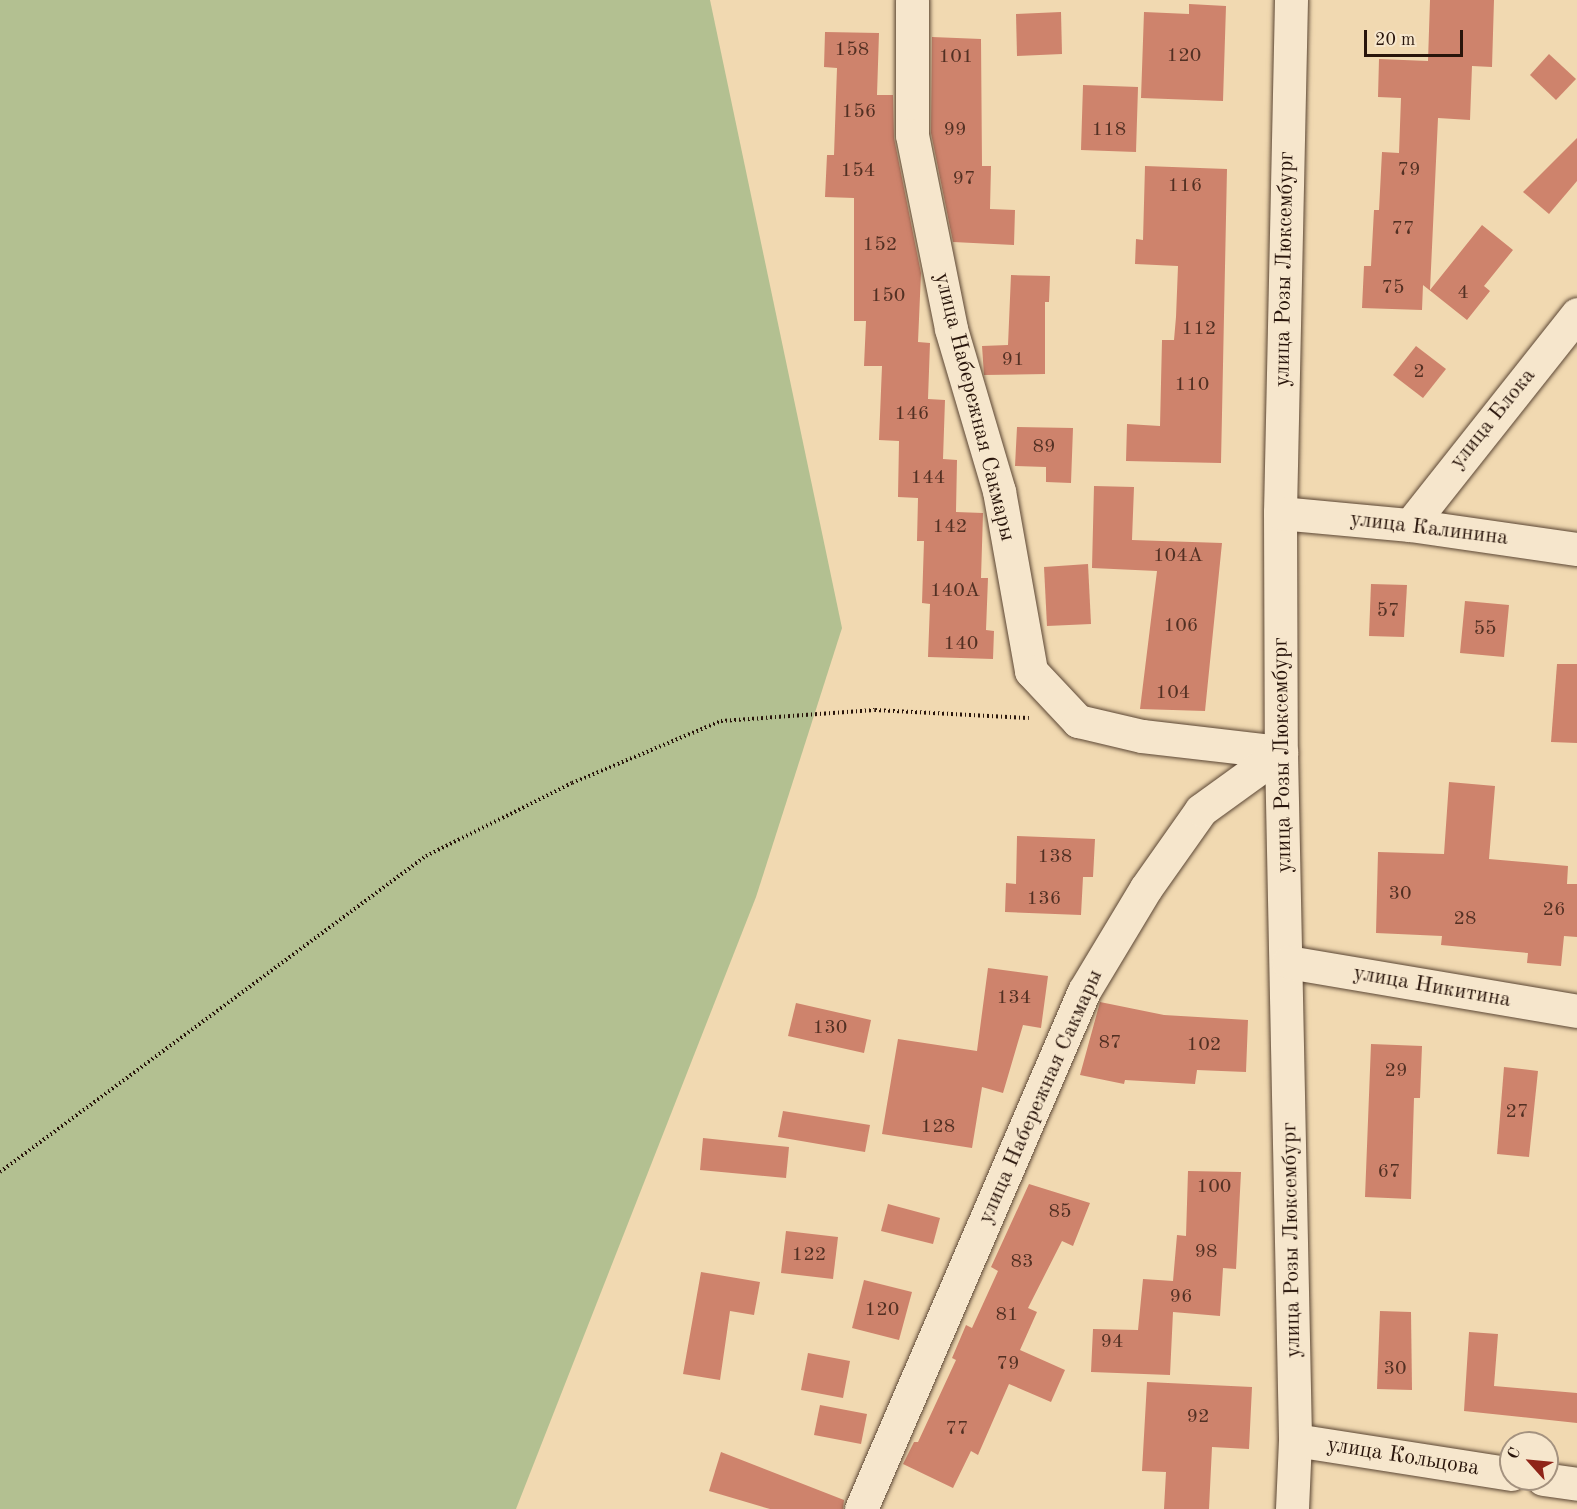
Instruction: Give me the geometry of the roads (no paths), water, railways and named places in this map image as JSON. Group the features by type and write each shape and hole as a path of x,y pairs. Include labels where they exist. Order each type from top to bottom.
{"street":[{"name":"улица Набережная Сакмары","path":"912,0 912,135 951,329 999,491 1031,671 1078,721 1142,736 1281,752"},
{"name":"улица Розы Люксембург","path":"1291,0 1280,513 1281,752 1288,962 1295,1440 1292,1509"},
{"name":"улица Блока","path":"1410,525 1577,314"},
{"name":"улица Калинина","path":"1280,513 1410,525 1577,549"},
{"name":"улица Набережная Сакмары","path":"861,1509 1084,992 1146,888 1201,810 1281,752"},
{"name":"улица Никитина","path":"1288,962 1577,1011"},
{"name":"улица Кольцова","path":"1295,1440 1499,1472"},
{"path":"1559,1481 1577,1484"}]}
